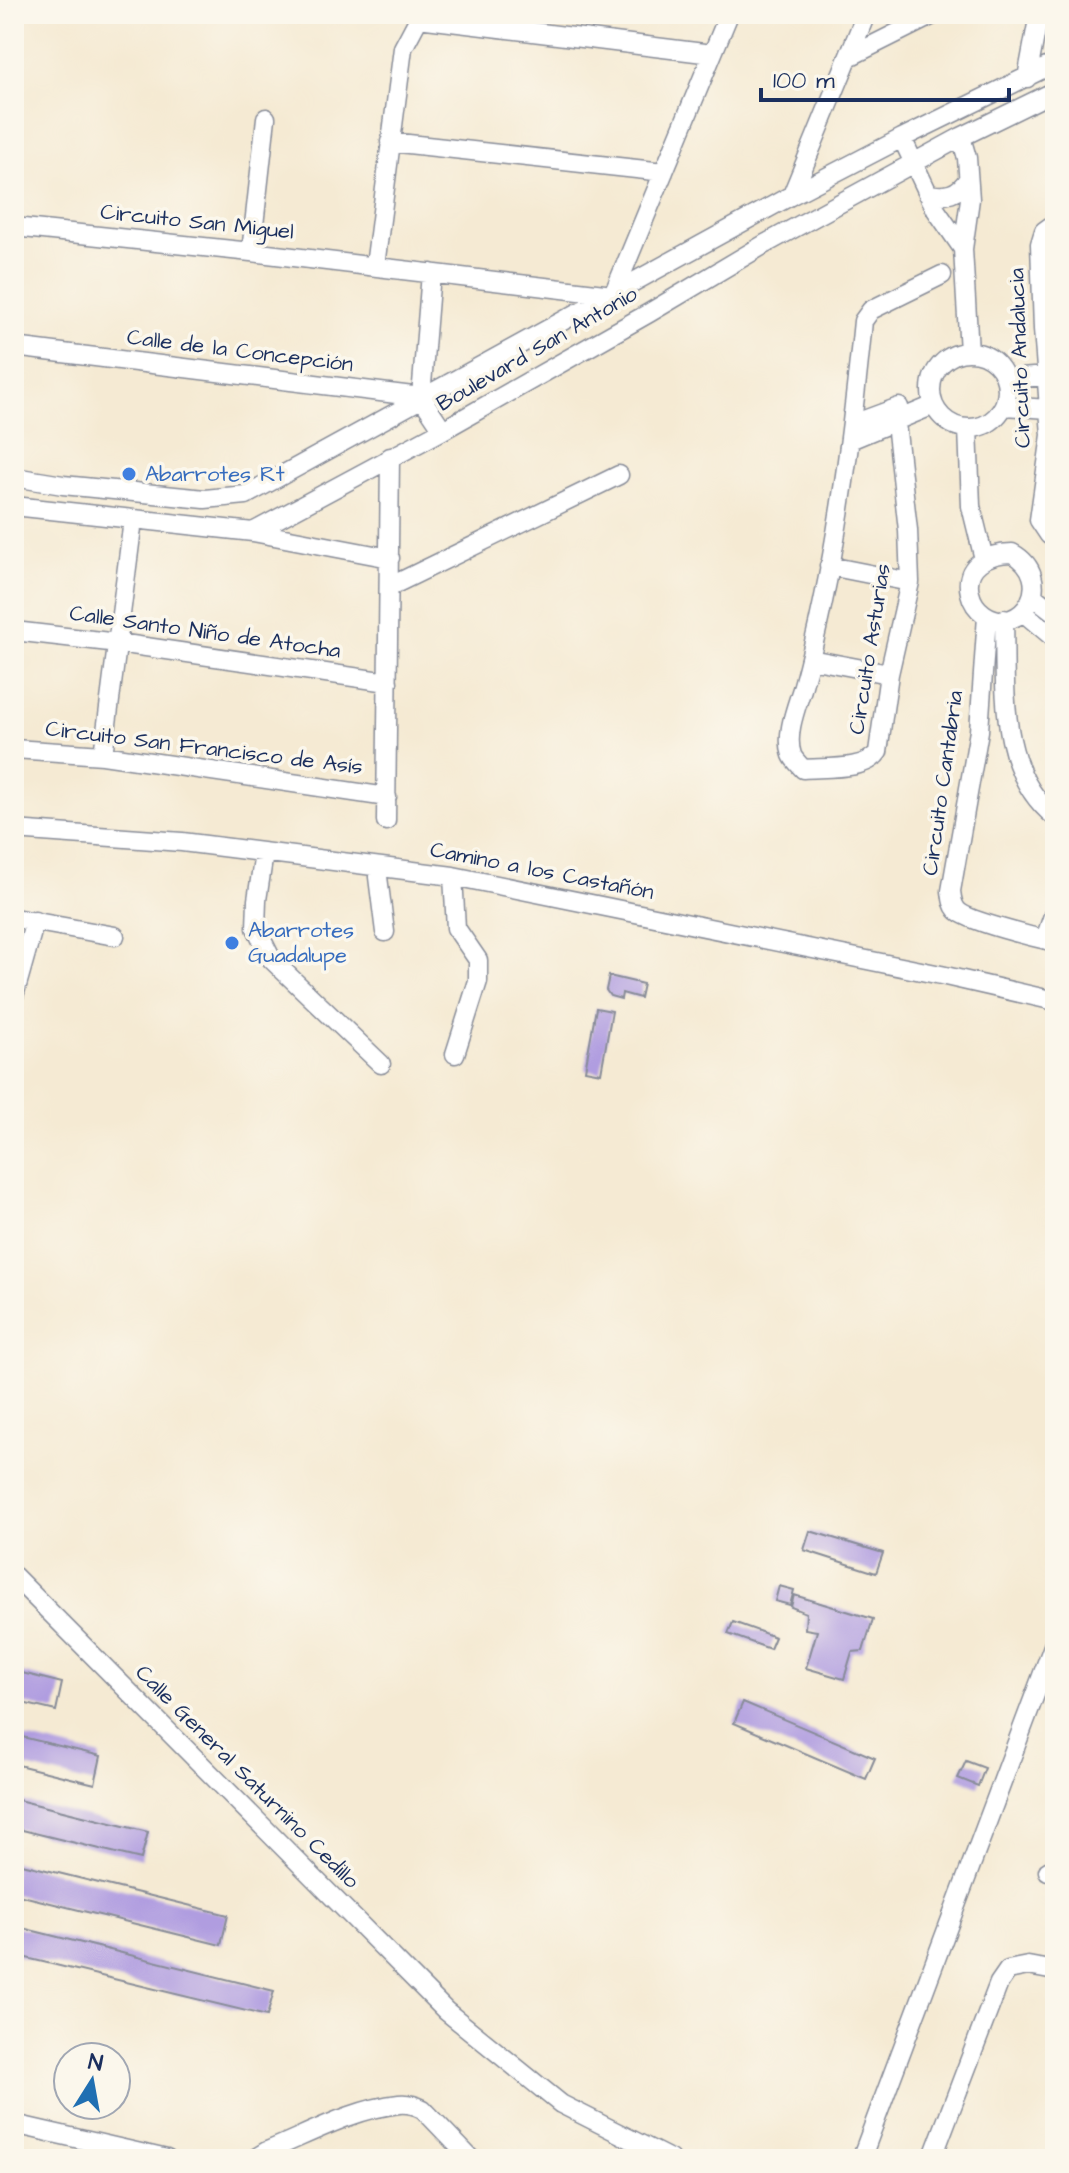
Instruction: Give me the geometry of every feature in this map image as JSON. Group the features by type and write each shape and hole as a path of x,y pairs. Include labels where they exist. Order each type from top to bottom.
{"street":[{"path":"792,195 866,14"},
{"path":"849,57 935,14"},
{"path":"1027,78 1039,14"},
{"path":"375,266 403,48 419,16 712,54"},
{"path":"613,295 712,54 722,16"},
{"name":"Boulevard San Antonio","path":"14,477 205,499 246,495 792,195 1055,63"},
{"name":"Boulevard San Antonio","path":"253,532 443,430 765,244 961,137 1055,91"},
{"path":"251,252 266,118"},
{"path":"961,137 967,158 970,199 963,249 969,352"},
{"path":"902,138 936,210 963,249"},
{"path":"390,142 664,172"},
{"path":"928,194 953,194 968,179"},
{"name":"Circuito Andalucia","path":"1055,223 1044,231 1040,244 1049,326 1046,376 1053,435 1039,520 1049,535 1055,538"},
{"name":"Circuito San Miguel","path":"14,227 613,295"},
{"path":"431,273 421,397 443,430"},
{"name":"Circuito Asturias","path":"893,417 908,530 910,582 889,674 878,752 873,760 862,765 803,769 793,757 790,741 829,566 852,432 863,321 871,310 942,275"},
{"name":"Calle de la Concepción","path":"14,347 421,397"},
{"path":"969,352 988,357 1002,370 1006,379 1004,406 989,423 979,427 952,424 940,414 933,400 931,385 938,368 951,356 969,352"},
{"path":"1006,379 1046,376"},
{"path":"852,432 933,400"},
{"path":"1004,406 1049,409"},
{"path":"968,428 971,506 984,559"},
{"path":"386,821 390,457"},
{"path":"389,587 619,475"},
{"path":"61,512 63,485"},
{"path":"14,506 253,532 390,558"},
{"path":"103,755 133,520"},
{"path":"1012,553 1028,565 1033,575 1033,596 1030,605 1014,617 995,617 974,604 969,588 973,571 993,554 1012,553"},
{"path":"829,566 910,582"},
{"path":"1033,596 1055,613"},
{"path":"1023,612 1055,639"},
{"path":"995,617 1008,733 1024,779 1047,811 1055,817"},
{"name":"Circuito Cantabria","path":"995,617 951,891 952,903 958,913 1050,940 1055,910"},
{"name":"Calle Santo Niño de Atocha","path":"14,631 388,682"},
{"path":"810,659 889,674"},
{"path":"979,731 1008,733"},
{"name":"Circuito San Francisco de Asís","path":"14,749 103,755 387,797"},
{"name":"Camino a los Castañón","path":"14,830 182,842 453,876 1025,992 1055,1001"},
{"path":"264,853 256,928 272,960 381,1064"},
{"path":"379,867 385,932"},
{"path":"453,876 456,928 478,960 478,981 455,1054"},
{"path":"14,918 115,936"},
{"path":"14,996 35,921"},
{"name":"Calle General Saturnino Cedillo","path":"14,1576 446,2011 561,2104 670,2159"},
{"path":"861,2159 1055,1641"},
{"path":"932,2159 999,1983 1008,1970 1028,1966 1055,1971"},
{"path":"254,2159 359,2113 400,2103 423,2109 471,2159"},
{"path":"14,2124 167,2159"},
{"path":"1055,2135 1055,2150"}],"building":[{"path":"609,976 643,984 640,998 622,993 621,999 610,996 606,990"},
{"path":"596,1008 612,1011 601,1073 585,1070"},
{"path":"810,1531 883,1553 876,1573 804,1550"},
{"path":"779,1586 794,1590 790,1605 775,1601"},
{"path":"794,1595 873,1619 863,1651 852,1652 844,1679 806,1668 817,1631 805,1629 806,1613 791,1607"},
{"path":"733,1622 775,1637 770,1649 728,1634"},
{"path":"14,1671 62,1683 56,1711 14,1701"},
{"path":"743,1702 875,1758 866,1779 734,1723"},
{"path":"14,1735 101,1756 95,1784 14,1764"},
{"path":"966,1761 985,1768 978,1786 958,1778"},
{"path":"14,1799 148,1832 141,1859 14,1828"},
{"path":"14,1862 228,1915 221,1945 14,1894"},
{"path":"14,1926 274,1991 267,2016 14,1955"}],"place":[{"name":"Abarrotes Rt","path":"129,474"},
{"name":"Abarrotes Guadalupe","path":"232,943"}]}
